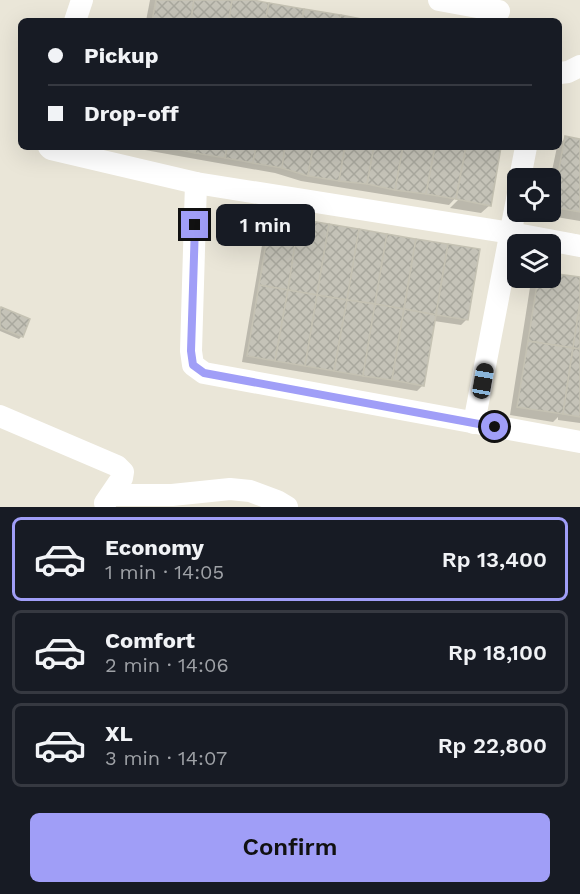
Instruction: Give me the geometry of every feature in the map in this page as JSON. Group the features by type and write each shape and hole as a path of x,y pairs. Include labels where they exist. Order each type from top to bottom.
{"street":[{"path":"76,18 82,0"},
{"path":"439,0 500,11"},
{"path":"562,73 580,66"},
{"path":"55,150 196,183 580,246"},
{"path":"522,168 525,150"},
{"path":"196,183 191,351 193,365 204,373 580,442"},
{"path":"474,423 513,222"},
{"path":"0,416 117,466 123,472 122,478 107,501"},
{"path":"107,501 230,489 250,491 287,507"}],"building":[{"path":"156,0 194,0 191,18 153,18"},
{"path":"194,0 232,0 229,18 191,18"},
{"path":"232,0 269,3 266,18 229,18"},
{"path":"269,3 304,9 302,18 266,18"},
{"path":"304,9 341,15 340,18 302,18"},
{"path":"341,15 356,18 340,18"},
{"path":"565,136 580,139 580,212 561,209 561,168 559,168"},
{"path":"196,150 226,150 225,158 195,153"},
{"path":"226,150 255,150 253,163 225,158"},
{"path":"255,150 285,150 282,168 253,163"},
{"path":"285,150 312,150 308,176 282,168"},
{"path":"312,150 344,150 339,181 308,176"},
{"path":"344,150 373,150 367,184 339,181"},
{"path":"373,150 402,150 395,190 367,184"},
{"path":"402,150 434,150 426,194 395,190"},
{"path":"434,150 465,150 456,199 426,194"},
{"path":"465,150 500,150 491,206 456,199"},
{"path":"271,214 299,219 288,290 259,285"},
{"path":"299,219 329,224 317,295 288,290"},
{"path":"329,224 359,229 347,300 317,295"},
{"path":"359,229 387,234 375,304 347,300"},
{"path":"387,234 416,239 404,309 375,304"},
{"path":"416,239 448,244 436,315 404,309"},
{"path":"448,244 480,249 468,320 436,315"},
{"path":"561,274 580,277 580,303 573,348 528,341 536,288 561,288"},
{"path":"259,285 288,290 275,361 247,356"},
{"path":"288,290 317,295 305,366 275,361"},
{"path":"317,295 347,300 334,371 305,366"},
{"path":"347,300 375,304 363,376 334,371"},
{"path":"580,303 580,349 573,348"},
{"path":"375,304 404,309 392,380 363,376"},
{"path":"1,307 30,319 23,337 0,328"},
{"path":"404,309 436,315 424,386 392,380"},
{"path":"528,341 573,348 563,414 517,407"},
{"path":"573,348 580,349 580,417 563,414"}],"route":[{"path":"195,225 191,351 193,365 204,373 495,427"}]}
